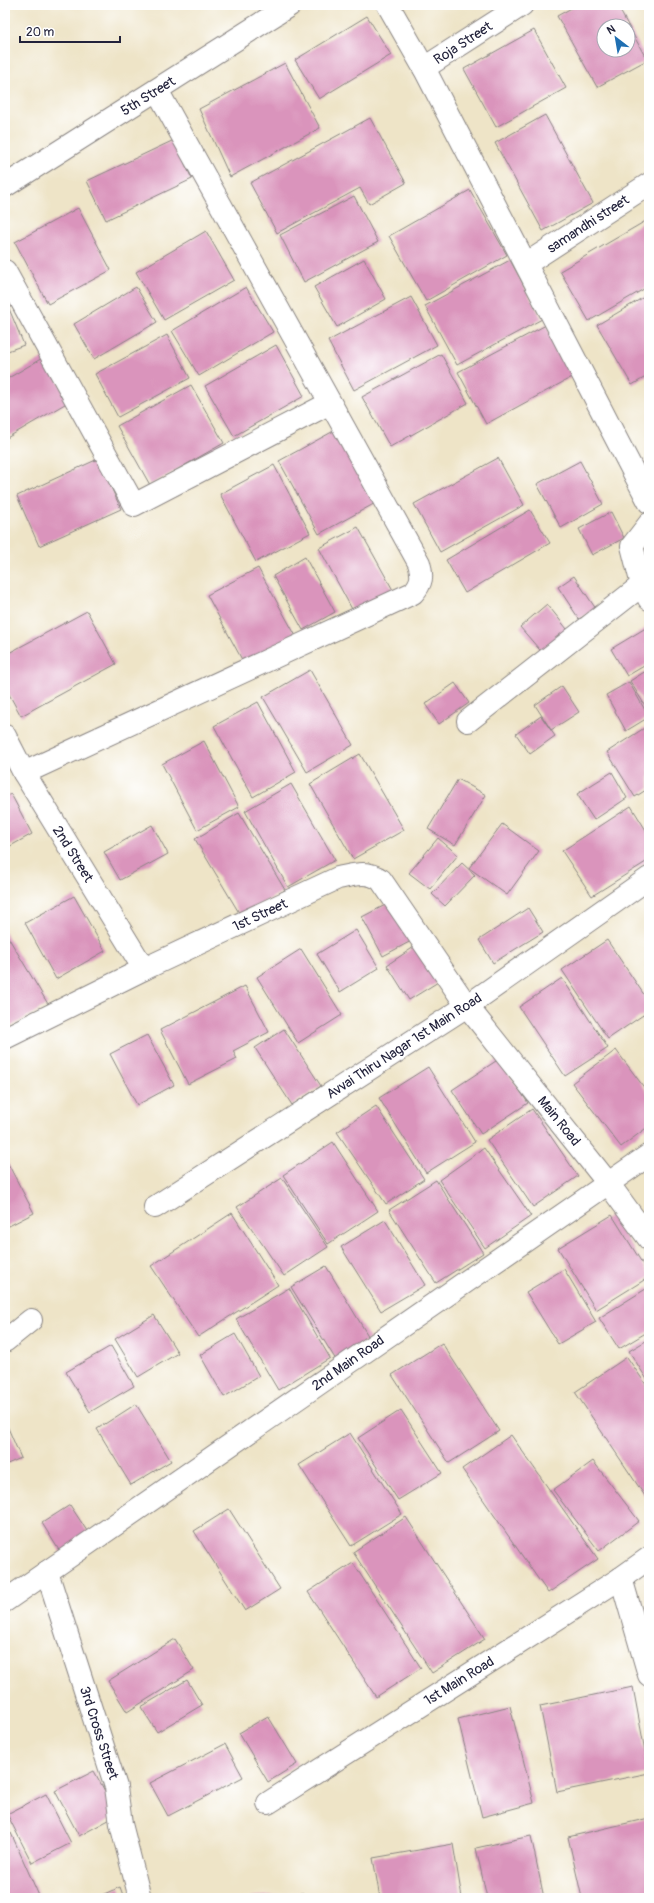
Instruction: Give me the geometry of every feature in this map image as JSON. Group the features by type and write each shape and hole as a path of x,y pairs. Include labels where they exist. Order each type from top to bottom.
{"street":[{"name":"5th Street","path":"5,186 290,5"},
{"path":"388,5 424,68 649,502"},
{"name":"Roja Street","path":"424,68 522,5"},
{"path":"24,773 413,594 420,586 423,576 419,564 156,90"},
{"name":"samandhi street","path":"526,264 649,184"},
{"path":"5,271 134,505 330,403"},
{"path":"468,721 646,592 632,546 649,524"},
{"name":"2nd Street","path":"5,736 24,773 144,969"},
{"name":"1st Street","path":"5,1038 144,969 338,878 357,874 372,874 381,880 467,1006"},
{"name":"Avvai Thiru Nagar 1st Main Road","path":"156,1207 467,1006 649,878"},
{"name":"Main Road","path":"467,1006 608,1183 649,1239"},
{"name":"2nd Main Road","path":"5,1601 649,1154"},
{"path":"5,1341 31,1320"},
{"name":"1st Main Road","path":"268,1802 621,1578 649,1558"},
{"name":"3rd Cross Street","path":"47,1572 116,1788 121,1824 140,1898"},
{"path":"621,1578 649,1675"}],"building":[{"path":"577,5 617,5 624,18 596,18 596,58 636,58 636,40 647,60 597,87 557,16"},
{"path":"367,16 391,55 319,99 295,60"},
{"path":"534,30 566,88 496,127 464,69"},
{"path":"285,63 320,128 230,177 199,109"},
{"path":"545,115 593,203 543,231 495,143"},
{"path":"370,118 406,183 369,204 360,188 277,233 250,183"},
{"path":"174,140 192,179 106,220 87,181"},
{"path":"470,190 507,255 426,301 389,236"},
{"path":"354,196 378,242 304,282 280,235"},
{"path":"78,208 111,270 48,304 15,242"},
{"path":"649,219 649,286 589,321 560,271"},
{"path":"206,231 234,280 164,320 136,272"},
{"path":"364,259 386,299 337,327 314,287"},
{"path":"510,260 542,319 457,365 425,306"},
{"path":"136,287 157,322 94,359 74,324"},
{"path":"246,287 273,332 199,376 172,331"},
{"path":"649,294 649,375 632,385 597,325"},
{"path":"411,297 437,345 354,390 328,341"},
{"path":"5,299 24,345 5,352"},
{"path":"546,325 574,376 486,424 458,372"},
{"path":"167,335 190,378 118,417 95,374"},
{"path":"276,345 304,396 234,436 205,386"},
{"path":"441,354 468,403 390,447 362,397"},
{"path":"44,357 70,401 5,439 5,380"},
{"path":"191,385 224,443 150,485 117,426"},
{"path":"341,427 381,500 319,534 279,461"},
{"path":"498,458 524,505 440,552 414,504"},
{"path":"98,459 121,509 39,546 17,496"},
{"path":"580,461 603,504 561,528 537,484"},
{"path":"274,465 310,533 256,562 220,494"},
{"path":"530,510 550,543 465,593 446,560"},
{"path":"611,512 624,538 592,555 579,529"},
{"path":"358,527 393,590 353,611 319,548"},
{"path":"305,557 335,612 303,630 273,576"},
{"path":"258,568 297,638 246,667 207,595"},
{"path":"574,576 596,609 579,619 558,587"},
{"path":"547,604 571,634 545,656 520,627"},
{"path":"87,611 116,664 21,716 5,687 5,655"},
{"path":"649,626 649,663 627,676 611,649"},
{"path":"649,669 649,712 630,681"},
{"path":"310,670 353,745 307,772 263,697"},
{"path":"629,682 649,717 626,731 606,695"},
{"path":"455,683 469,703 439,724 425,704"},
{"path":"562,686 579,712 551,730 535,705"},
{"path":"258,702 296,772 253,797 214,726"},
{"path":"541,716 555,736 530,754 516,734"},
{"path":"649,725 649,788 635,797 607,752"},
{"path":"204,741 239,807 197,830 162,764"},
{"path":"360,754 404,830 353,859 310,784"},
{"path":"612,772 627,798 594,820 577,794"},
{"path":"458,779 486,795 455,845 428,829"},
{"path":"291,784 335,860 288,887 245,811"},
{"path":"11,794 32,834 5,849 5,797"},
{"path":"631,806 649,835 649,860 592,896 562,851"},
{"path":"239,813 285,890 241,916 195,839"},
{"path":"502,824 539,851 507,895 469,868"},
{"path":"152,825 168,854 120,880 104,852"},
{"path":"438,838 458,855 430,889 409,873"},
{"path":"462,863 475,875 445,906 432,894"},
{"path":"74,896 105,951 56,979 25,923"},
{"path":"393,901 413,940 383,956 362,917"},
{"path":"528,908 543,932 493,963 479,940"},
{"path":"356,930 379,968 340,992 317,954"},
{"path":"5,932 48,1004 7,1029 5,1025"},
{"path":"607,940 649,1002 649,1011 608,1039 562,970"},
{"path":"420,943 443,979 409,1000 387,965"},
{"path":"301,949 342,1015 298,1043 257,977"},
{"path":"562,978 608,1048 565,1076 519,1007"},
{"path":"245,986 269,1032 233,1051 237,1059 188,1084 160,1030"},
{"path":"284,1029 321,1086 292,1105 255,1048"},
{"path":"147,1035 174,1085 137,1105 110,1054"},
{"path":"616,1050 649,1094 649,1126 621,1147 572,1083"},
{"path":"499,1059 528,1103 481,1134 452,1090"},
{"path":"428,1067 475,1142 426,1173 379,1098"},
{"path":"376,1106 424,1179 386,1204 337,1132"},
{"path":"532,1109 578,1176 533,1207 487,1140"},
{"path":"333,1142 378,1211 328,1244 283,1175"},
{"path":"484,1148 531,1216 485,1248 439,1180"},
{"path":"5,1158 34,1213 5,1228"},
{"path":"282,1178 328,1247 284,1276 237,1207"},
{"path":"436,1180 483,1253 436,1283 389,1210"},
{"path":"232,1213 278,1285 198,1337 151,1266"},
{"path":"612,1215 649,1274 649,1277 596,1310 558,1248"},
{"path":"385,1220 425,1285 381,1311 341,1247"},
{"path":"326,1266 370,1339 336,1360 291,1287"},
{"path":"564,1269 596,1322 558,1344 526,1292"},
{"path":"649,1287 649,1331 619,1349 599,1318"},
{"path":"289,1288 330,1358 278,1390 236,1319"},
{"path":"154,1315 178,1353 138,1377 115,1339"},
{"path":"235,1334 259,1376 224,1397 200,1355"},
{"path":"649,1339 649,1380 648,1381 629,1351"},
{"path":"442,1343 499,1431 449,1463 392,1375"},
{"path":"111,1346 134,1386 90,1412 66,1372"},
{"path":"627,1357 649,1389 649,1502 575,1392"},
{"path":"136,1404 171,1461 131,1485 97,1429"},
{"path":"401,1410 442,1473 398,1500 358,1438"},
{"path":"5,1421 21,1458 5,1465"},
{"path":"350,1433 402,1514 351,1546 299,1465"},
{"path":"511,1435 598,1559 548,1593 462,1469"},
{"path":"593,1461 639,1521 599,1551 553,1490"},
{"path":"70,1505 91,1537 62,1555 42,1523"},
{"path":"229,1509 280,1589 245,1611 194,1531"},
{"path":"406,1517 485,1639 432,1673 353,1552"},
{"path":"353,1563 421,1668 376,1697 308,1592"},
{"path":"175,1639 194,1670 127,1712 108,1681"},
{"path":"187,1680 202,1705 157,1732 141,1707"},
{"path":"633,1687 649,1773 557,1792 540,1706"},
{"path":"510,1706 534,1803 482,1817 458,1719"},
{"path":"268,1716 297,1764 268,1782 239,1733"},
{"path":"225,1744 243,1777 168,1816 150,1783"},
{"path":"94,1771 118,1815 79,1836 55,1791"},
{"path":"46,1794 71,1843 32,1863 7,1814"},
{"path":"649,1818 649,1898 582,1898 568,1837"},
{"path":"11,1833 40,1898 5,1898 5,1836"},
{"path":"531,1836 544,1898 487,1898 476,1848"},
{"path":"453,1844 462,1898 380,1898 373,1858"},
{"path":"120,1887 124,1898 95,1898"},
{"path":"303,1893 303,1898 251,1898 251,1897"}]}
